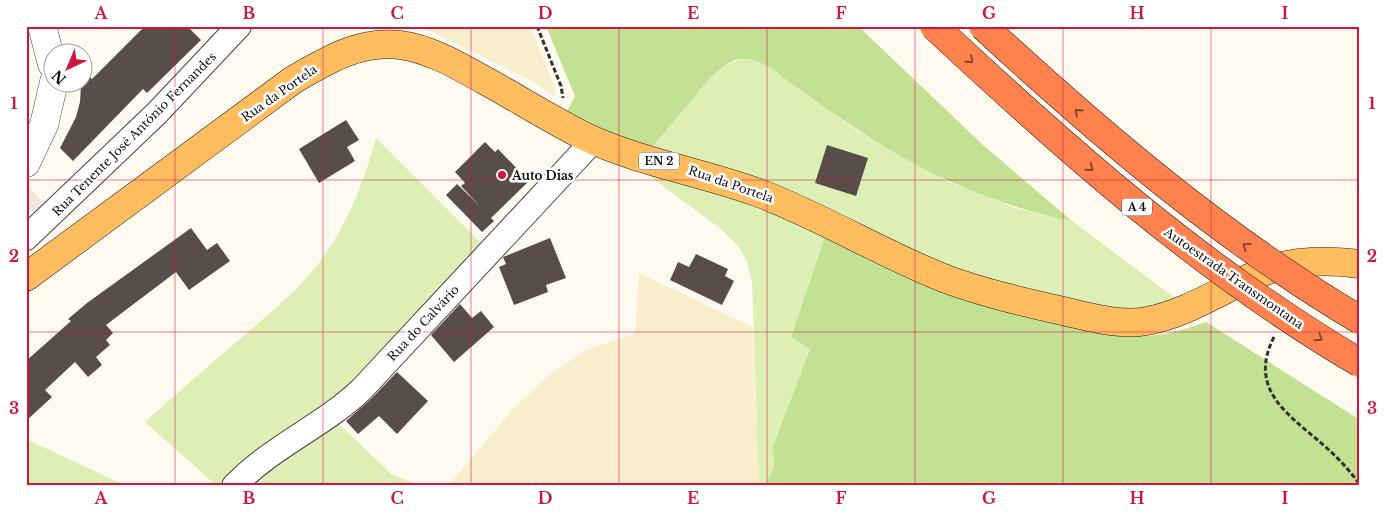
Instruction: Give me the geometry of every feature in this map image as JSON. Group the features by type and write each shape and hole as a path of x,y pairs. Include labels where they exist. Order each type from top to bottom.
{"highway":[{"name":"Autoestrada Transmontana","path":"934,26 1062,144 1164,230 1244,288 1360,363"},
{"name":"A 4","path":"984,26 1091,124 1163,184 1255,253 1360,320"}],"main road":[{"name":"Rua da Portela","path":"26,278 293,80 337,55 353,49 384,44 416,48 456,64 594,140 758,192 949,280 1012,299 1131,323 1161,318 1180,311 1265,271 1285,265 1355,264"}],"street":[{"path":"42,26 46,42"},
{"name":"Rua Tenente José António Fernandes","path":"26,238 157,113 239,26"},
{"path":"26,163 44,125 52,92"},
{"name":"Rua do Calvário","path":"234,486 251,470 356,394 594,140"}],"path":[{"path":"537,26 563,91 563,99 555,119"},
{"path":"1276,333 1267,356 1267,372 1268,382 1278,405 1288,417 1344,465 1360,485"}],"shaded area":[{"path":"420,26 530,26 554,85 556,97 532,81"},
{"path":"26,185 50,208 26,230 26,219 28,220 34,213 26,207"},
{"path":"639,273 753,327 759,486 448,486 515,407 551,374 586,350 635,334"}],"green space":[{"path":"546,26 858,26 983,145 1072,221 987,197 949,181 877,142 807,95 771,68 754,60 740,59 733,61 719,70 652,147 610,132 567,111 575,96"},
{"path":"745,58 756,59 771,68 856,130 949,182 1015,208 1072,221 1179,301 1143,309 1102,307 983,280 904,247 845,215 795,192 758,178 652,147 712,76 723,66"},
{"path":"376,138 482,244 359,381 221,486 217,486 145,422 278,306 318,265 335,240 349,212 362,183"},
{"path":"653,172 765,210 825,236 791,337 810,349 773,446 774,467 764,486 759,486 752,283 747,261 738,246 721,229 651,177"},
{"path":"825,236 889,270 928,287 984,305 1066,326 1104,333 1151,336 1182,330 1206,322 1360,420 1360,486 764,486 774,467 773,446 810,349 791,337"},
{"path":"337,422 391,474 420,486 249,486 275,463"},
{"path":"26,439 126,486 26,486"}],"building":[{"path":"145,26 187,26 201,40 147,93 143,89 73,161 60,148 76,117 81,92 92,92 92,79"},
{"path":"346,120 359,140 347,147 355,161 319,183 299,149"},
{"path":"485,142 495,152 498,149 529,181 491,218 494,221 482,232 446,195 457,184 478,204 461,186 465,183 455,172"},
{"path":"827,145 868,158 856,196 815,183"},
{"path":"191,228 207,250 217,243 230,261 189,290 176,272 106,325 113,333 106,340 110,345 96,357 102,365 88,377 75,362 45,390 52,397 26,421 26,361 71,321 68,319 87,303"},
{"path":"550,238 566,278 546,285 548,292 514,305 499,267 506,264 503,257"},
{"path":"696,254 728,269 725,276 734,281 722,305 670,280 678,262 689,267"},
{"path":"460,304 472,318 481,311 494,327 454,362 431,335"},
{"path":"397,372 428,401 397,434 379,416 358,434 346,421"}],"place":[{"name":"Auto Dias","path":"502,175"}]}
